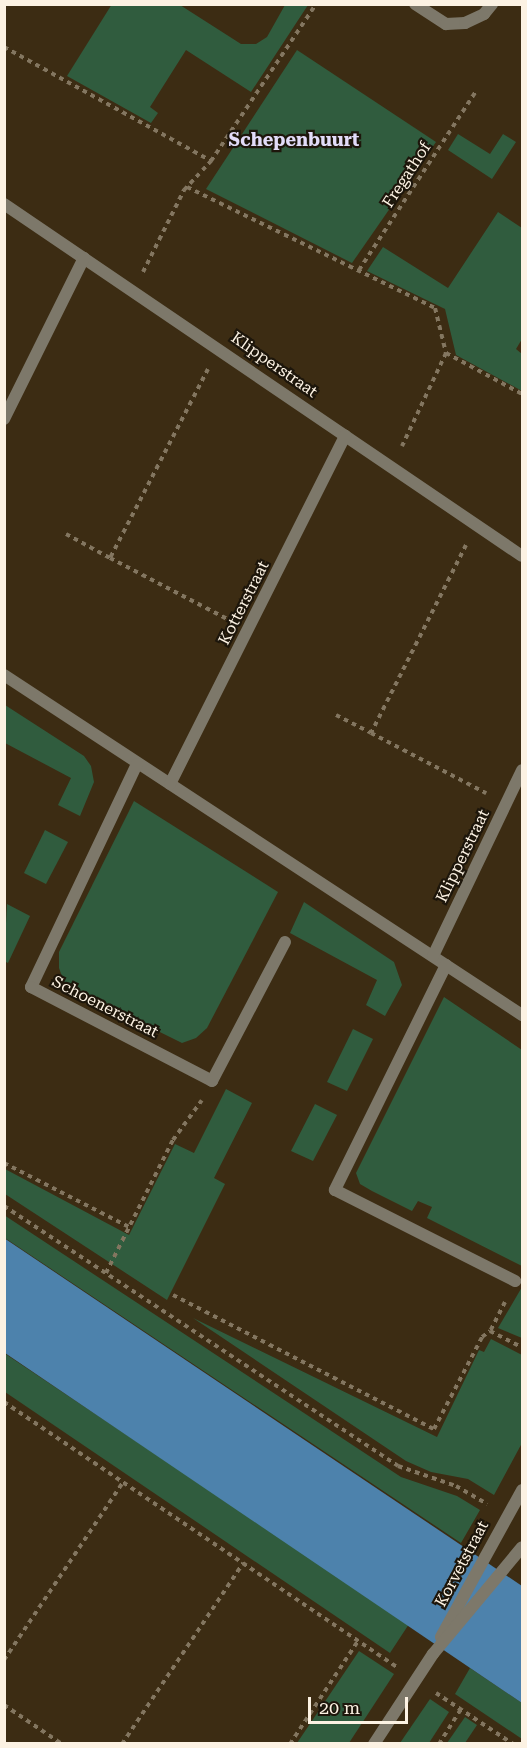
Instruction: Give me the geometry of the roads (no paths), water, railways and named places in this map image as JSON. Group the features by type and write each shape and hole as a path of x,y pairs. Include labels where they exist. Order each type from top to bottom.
{"street":[{"path":"415,4 446,24 465,23 484,14 492,4"},
{"name":"Klipperstraat","path":"4,204 219,347 345,436 478,523 522,556"},
{"path":"4,419 84,258"},
{"name":"Kotterstraat","path":"170,784 345,436"},
{"path":"4,675 522,1016"},
{"name":"Schoenerstraat","path":"137,764 31,987 212,1081 285,942"},
{"name":"Klipperstraat","path":"433,956 522,770"},
{"path":"446,965 335,1190 515,1281"},
{"name":"Korvetstraat","path":"433,1654 485,1552 522,1490"},
{"name":"Korvetstraat","path":"374,1743 433,1654 509,1567 522,1547"}],"water":[{"path":"4,1238 522,1586 522,1703 5,1353"}],"district":[{"name":"Schepenbuurt","path":"294,140"}]}
